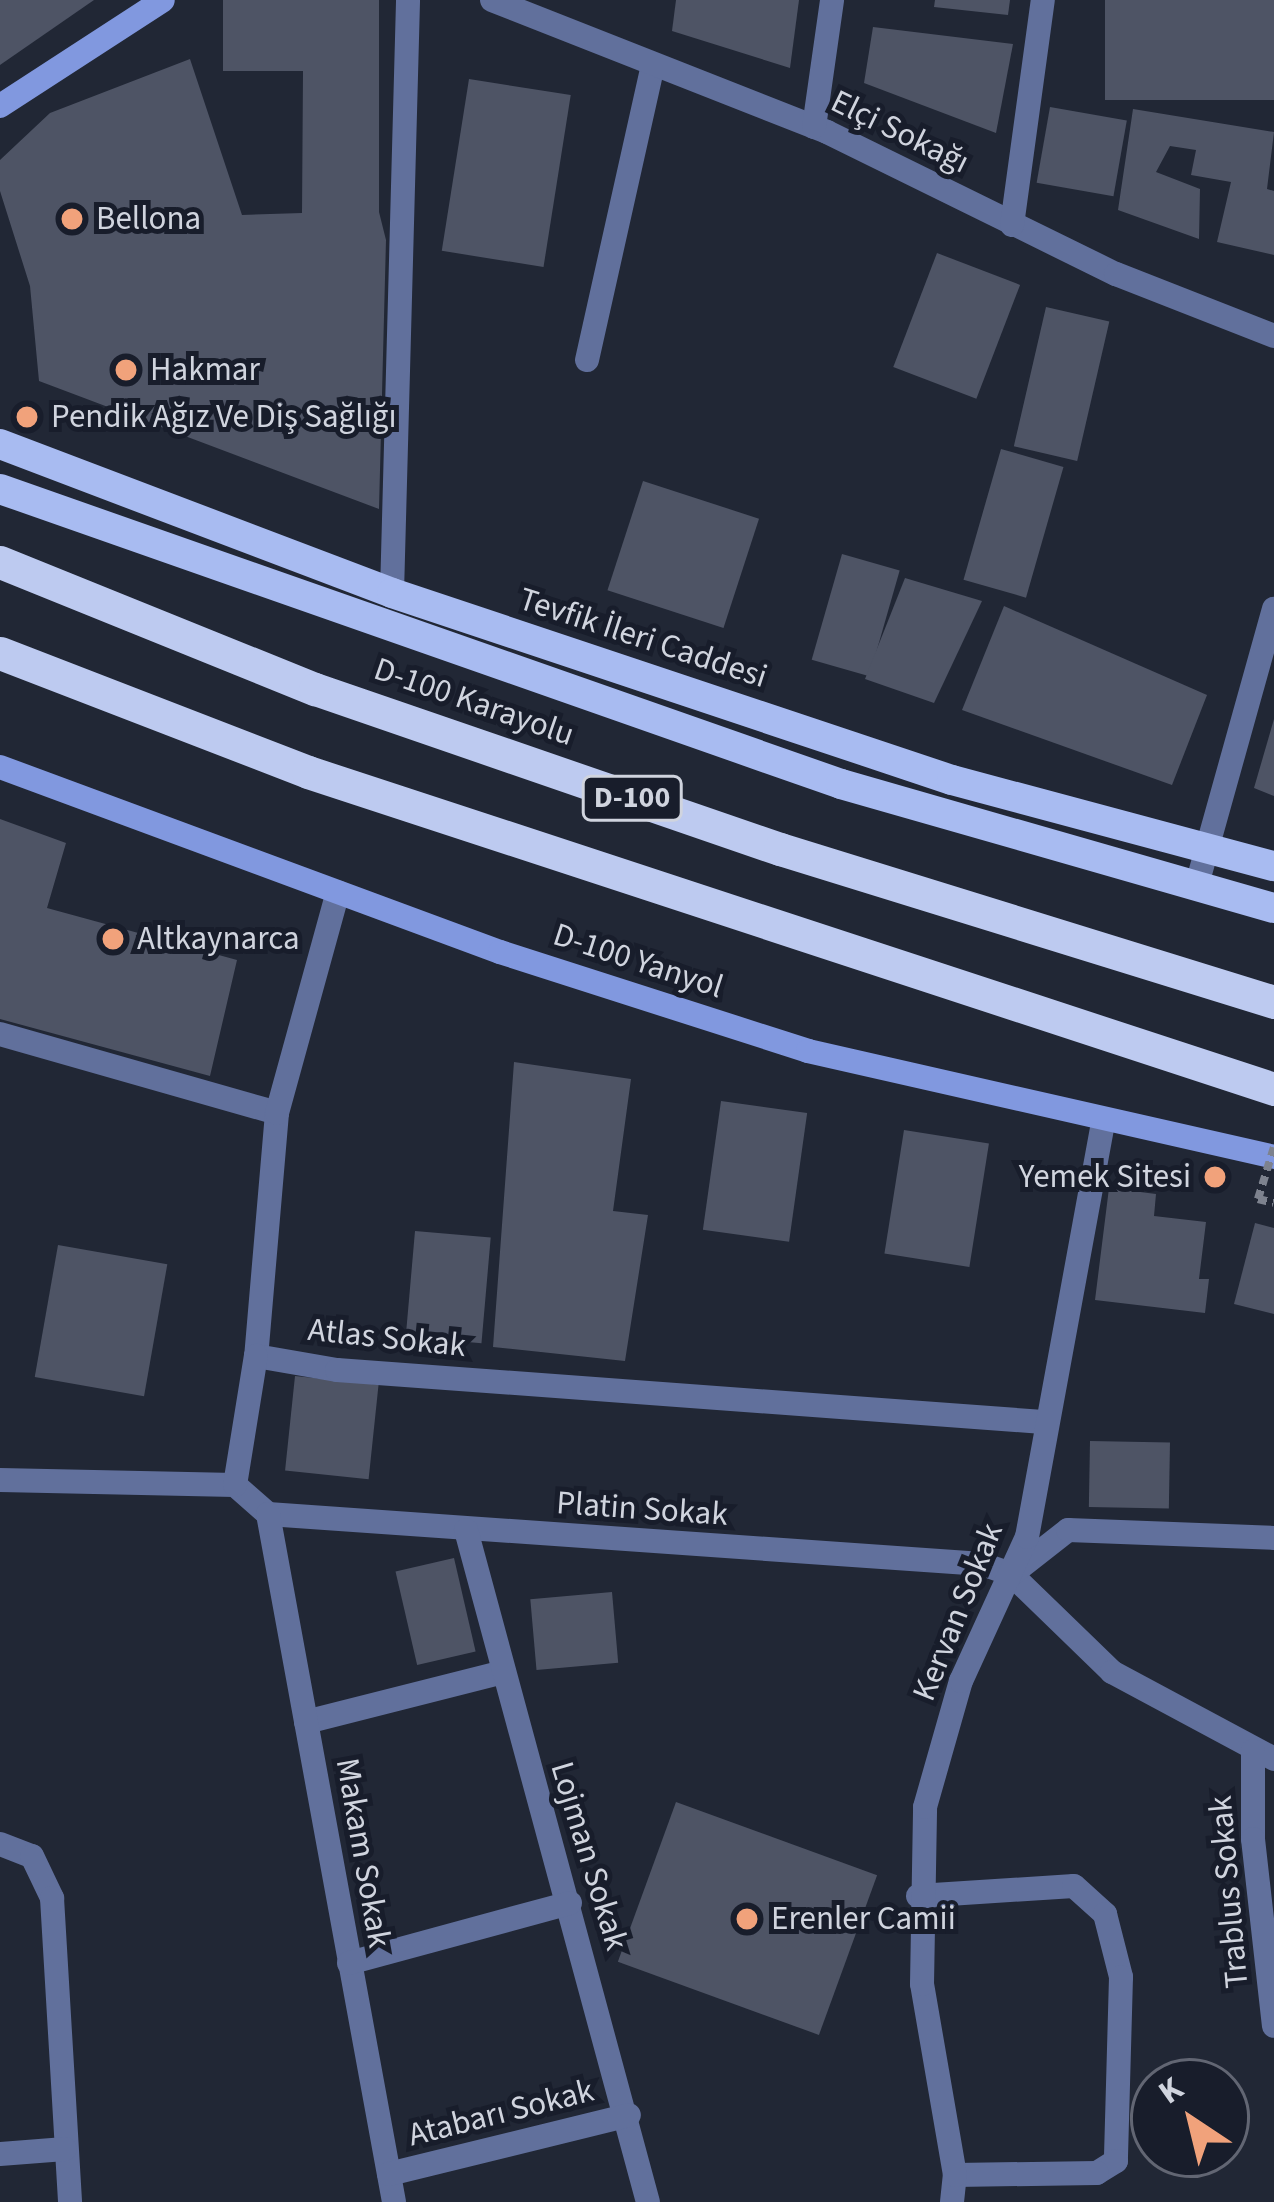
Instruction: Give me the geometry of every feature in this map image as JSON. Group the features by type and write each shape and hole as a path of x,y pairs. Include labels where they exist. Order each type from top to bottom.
{"highway":[{"name":"D-100 Karayolu","path":"0,562 315,689 780,849 1274,1002"},
{"name":"D-100","path":"0,653 308,772 1274,1089"}],"main road":[{"path":"0,106 164,0"},
{"name":"Tevfik İleri Caddesi","path":"0,444 392,592 952,780 1274,866"},
{"path":"0,489 842,784 1274,908"},
{"name":"D-100 Yanyol","path":"0,767 338,892 808,1051 1274,1157"}],"street":[{"path":"392,592 408,0"},
{"name":"Elçi Sokağı","path":"492,0 814,127 1012,225 1274,336"},
{"path":"814,127 832,0"},
{"path":"1012,225 1043,0"},
{"path":"587,360 653,64"},
{"path":"1196,888 1265,687 1274,609"},
{"name":"Atlas Sokak","path":"338,892 277,1113 256,1356 337,1370 1043,1422"},
{"path":"0,1034 277,1113"},
{"name":"Kervan Sokak","path":"952,2202 955,2174 922,1984 918,1896 925,1807 961,1681 1028,1537 1043,1422 1104,1119"},
{"path":"235,1485 256,1356"},
{"path":"0,1480 235,1485 268,1514"},
{"name":"Platin Sokak","path":"268,1514 982,1564 1011,1574"},
{"name":"Makam Sokak","path":"268,1514 394,2202"},
{"name":"Lojman Sokak","path":"466,1530 499,1673 570,1903 648,2202"},
{"path":"1263,1755 1112,1672 1011,1574 1068,1530 1274,1538"},
{"path":"306,1723 499,1673"},
{"name":"Trablus Sokak","path":"1263,1755 1253,1839 1274,2026"},
{"path":"0,1844 32,1856 52,1898 70,2202"},
{"path":"918,1896 1074,1886 1105,1914 1120,1977 1116,2162 1097,2173 955,2174"},
{"path":"349,1963 570,1903"},
{"name":"Atabarı Sokak","path":"388,2174 629,2116"},
{"path":"0,2154 65,2149"}],"path":[{"path":"1274,1147 1258,1199 1274,1204"}],"building":[{"path":"0,0 94,0 0,65"},
{"path":"223,0 379,0 379,212 386,240 379,509 39,381 30,286 0,191 0,160 50,113 190,59 242,215 302,213 303,71 223,71"},
{"path":"676,0 799,0 790,68 672,31"},
{"path":"935,0 1010,0 1008,15 934,7"},
{"path":"1105,0 1274,0 1274,100 1105,100"},
{"path":"873,27 1013,44 996,133 864,83"},
{"path":"469,79 571,95 544,267 442,251"},
{"path":"1050,107 1127,121 1113,196 1037,183"},
{"path":"1133,109 1274,132 1267,189 1274,191 1274,255 1217,242 1231,182 1191,175 1196,150 1170,146 1156,172 1200,189 1199,239 1118,210"},
{"path":"937,253 1020,285 976,399 893,367"},
{"path":"1046,307 1109,322 1077,461 1014,446"},
{"path":"1001,449 1063,467 1026,598 964,580"},
{"path":"643,481 759,519 723,628 607,590"},
{"path":"842,554 900,571 869,676 812,660"},
{"path":"905,578 982,601 934,703 865,679"},
{"path":"1004,606 1207,695 1172,785 962,710"},
{"path":"1274,719 1274,796 1254,788"},
{"path":"0,819 66,843 47,908 237,960 210,1076 0,1019"},
{"path":"514,1062 631,1079 613,1211 648,1215 625,1361 493,1347"},
{"path":"721,1101 807,1113 789,1242 703,1230"},
{"path":"904,1130 989,1143 969,1267 884,1253"},
{"path":"1109,1188 1156,1194 1154,1216 1206,1222 1199,1279 1209,1279 1205,1313 1095,1300"},
{"path":"1255,1223 1274,1228 1274,1314 1234,1304"},
{"path":"415,1231 491,1238 481,1343 406,1337"},
{"path":"58,1245 167,1264 144,1396 35,1377"},
{"path":"295,1376 379,1385 369,1479 285,1470"},
{"path":"1090,1441 1170,1442 1169,1508 1089,1507"},
{"path":"454,1558 476,1652 417,1665 396,1571"},
{"path":"612,1592 618,1663 537,1670 530,1599"},
{"name":"Erenler Camii","path":"676,1802 877,1875 819,2035 618,1962"}],"place":[{"name":"Bellona","path":"72,219"},
{"name":"Hakmar","path":"126,370"},
{"name":"Pendi̇k Ağız Ve Diş Sağlığı","path":"27,417"},
{"name":"Altkaynarca","path":"113,939"},
{"name":"Yemek Sitesi","path":"1215,1177"},
{"name":"Erenler Camii","path":"747,1919"}]}
